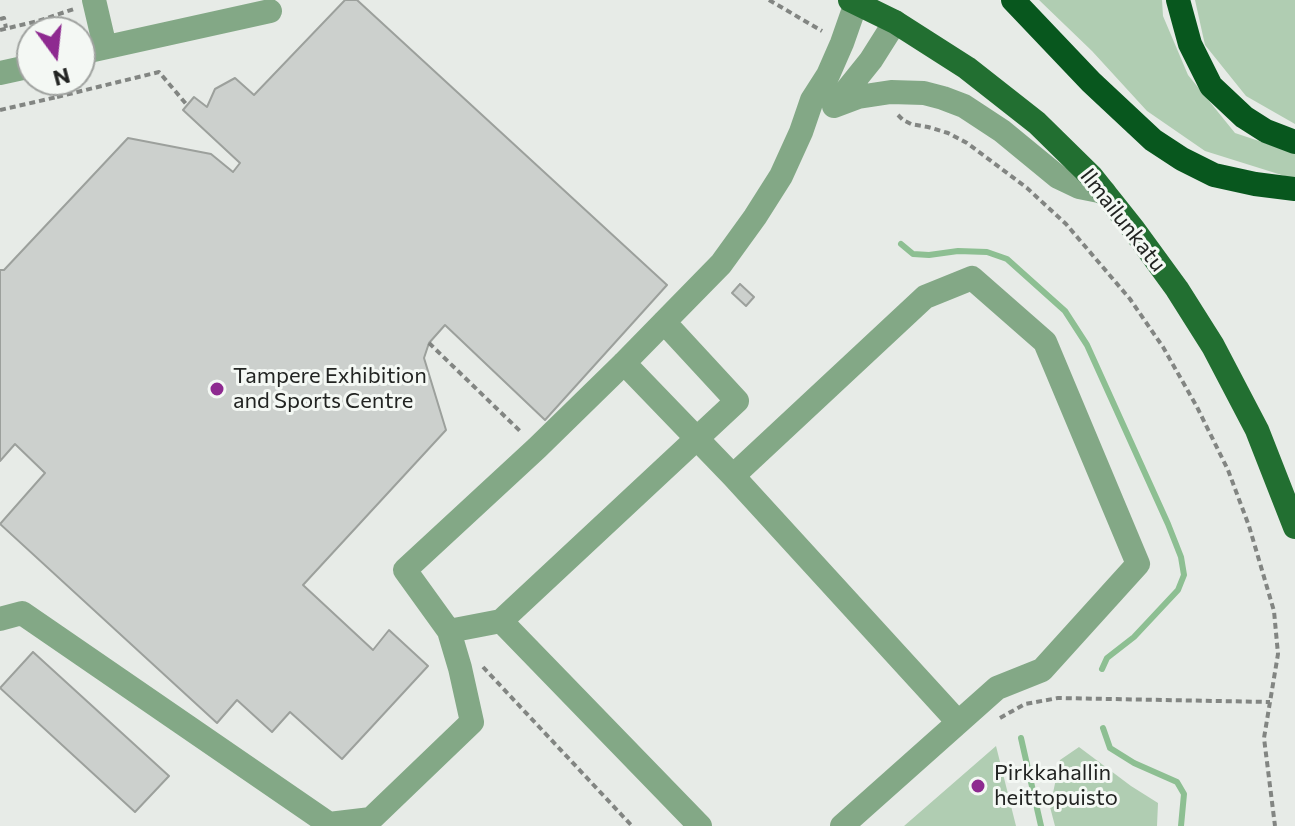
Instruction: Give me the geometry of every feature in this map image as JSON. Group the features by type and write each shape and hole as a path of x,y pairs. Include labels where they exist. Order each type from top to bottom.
{"highway":[{"path":"1013,0 1091,82 1153,140 1214,175 1295,189"},
{"path":"1178,0 1190,44 1211,86 1244,117 1266,131 1295,142"}],"main road":[{"name":"Ilmailunkatu","path":"853,1 944,52 997,90 1060,144 1104,192 1177,289 1213,346 1257,430 1295,527"}],"lane":[{"path":"94,0 105,47"},
{"path":"0,619 22,613 329,824 371,819 472,722 449,631 405,570 537,448 721,264 781,176 812,100 828,75 842,43 853,1"},
{"path":"96,49 270,11"},
{"path":"801,132 834,106 871,60 895,22"},
{"path":"834,106 858,97 891,92 924,93 943,98 964,106 1020,144 1058,177 1079,187 1104,192"},
{"path":"733,476 925,297 972,278 1045,342 1138,564 1042,670 997,688 842,826"},
{"path":"449,631 501,621 737,401 664,322"},
{"path":"624,363 733,476 958,722"},
{"path":"501,621 700,826"}],"path":[{"path":"769,0 842,43"},
{"path":"0,19 4,18 3,29"},
{"path":"0,110 159,72 187,105"},
{"path":"891,92 897,113 903,120 948,133 967,143 1027,188 1066,224 1130,299 1163,347 1197,407 1228,470 1249,526 1274,611 1277,665 1264,738 1275,826"},
{"path":"429,343 537,448"},
{"path":"481,666 632,826"},
{"path":"1000,718 1025,704 1058,698 1270,702"}],"green space":[{"path":"1039,0 1162,0 1163,16 1188,75 1235,133 1295,153 1295,178 1205,151 1147,111 1092,51"},
{"path":"1195,0 1295,0 1295,124 1246,96 1205,45"},
{"name":"Pirkkahallin heittopuisto","path":"996,746 1016,826 904,826"},
{"path":"1079,747 1158,803 1157,826 1055,826 1050,807 1060,760"}],"building":[{"name":"Tampere Exhibition and Sports Centre","path":"345,0 357,0 667,285 545,420 445,325 429,343 424,358 446,430 303,585 373,650 389,630 428,666 342,759 290,712 272,732 237,700 217,723 0,524 45,473 15,444 0,461 0,270 4,270 128,138 211,154 233,172 240,163 183,110 194,97 207,107 215,89 235,78 254,95"},
{"path":"740,284 754,297 746,306 732,293"},
{"path":"33,652 169,776 135,812 0,688"}],"waterway":[{"path":"901,244 913,254 987,252 1007,259 1065,311 1087,345 1168,524 1181,557 1184,575 1178,590 1134,637 1107,658 1102,669"},
{"path":"1103,728 1110,748 1134,763 1177,782 1184,794 1181,826"},
{"path":"1021,738 1041,826"}],"place":[{"name":"Tampere Exhibition and Sports Centre","path":"217,389"},
{"name":"Pirkkahallin heittopuisto","path":"978,786"}]}
